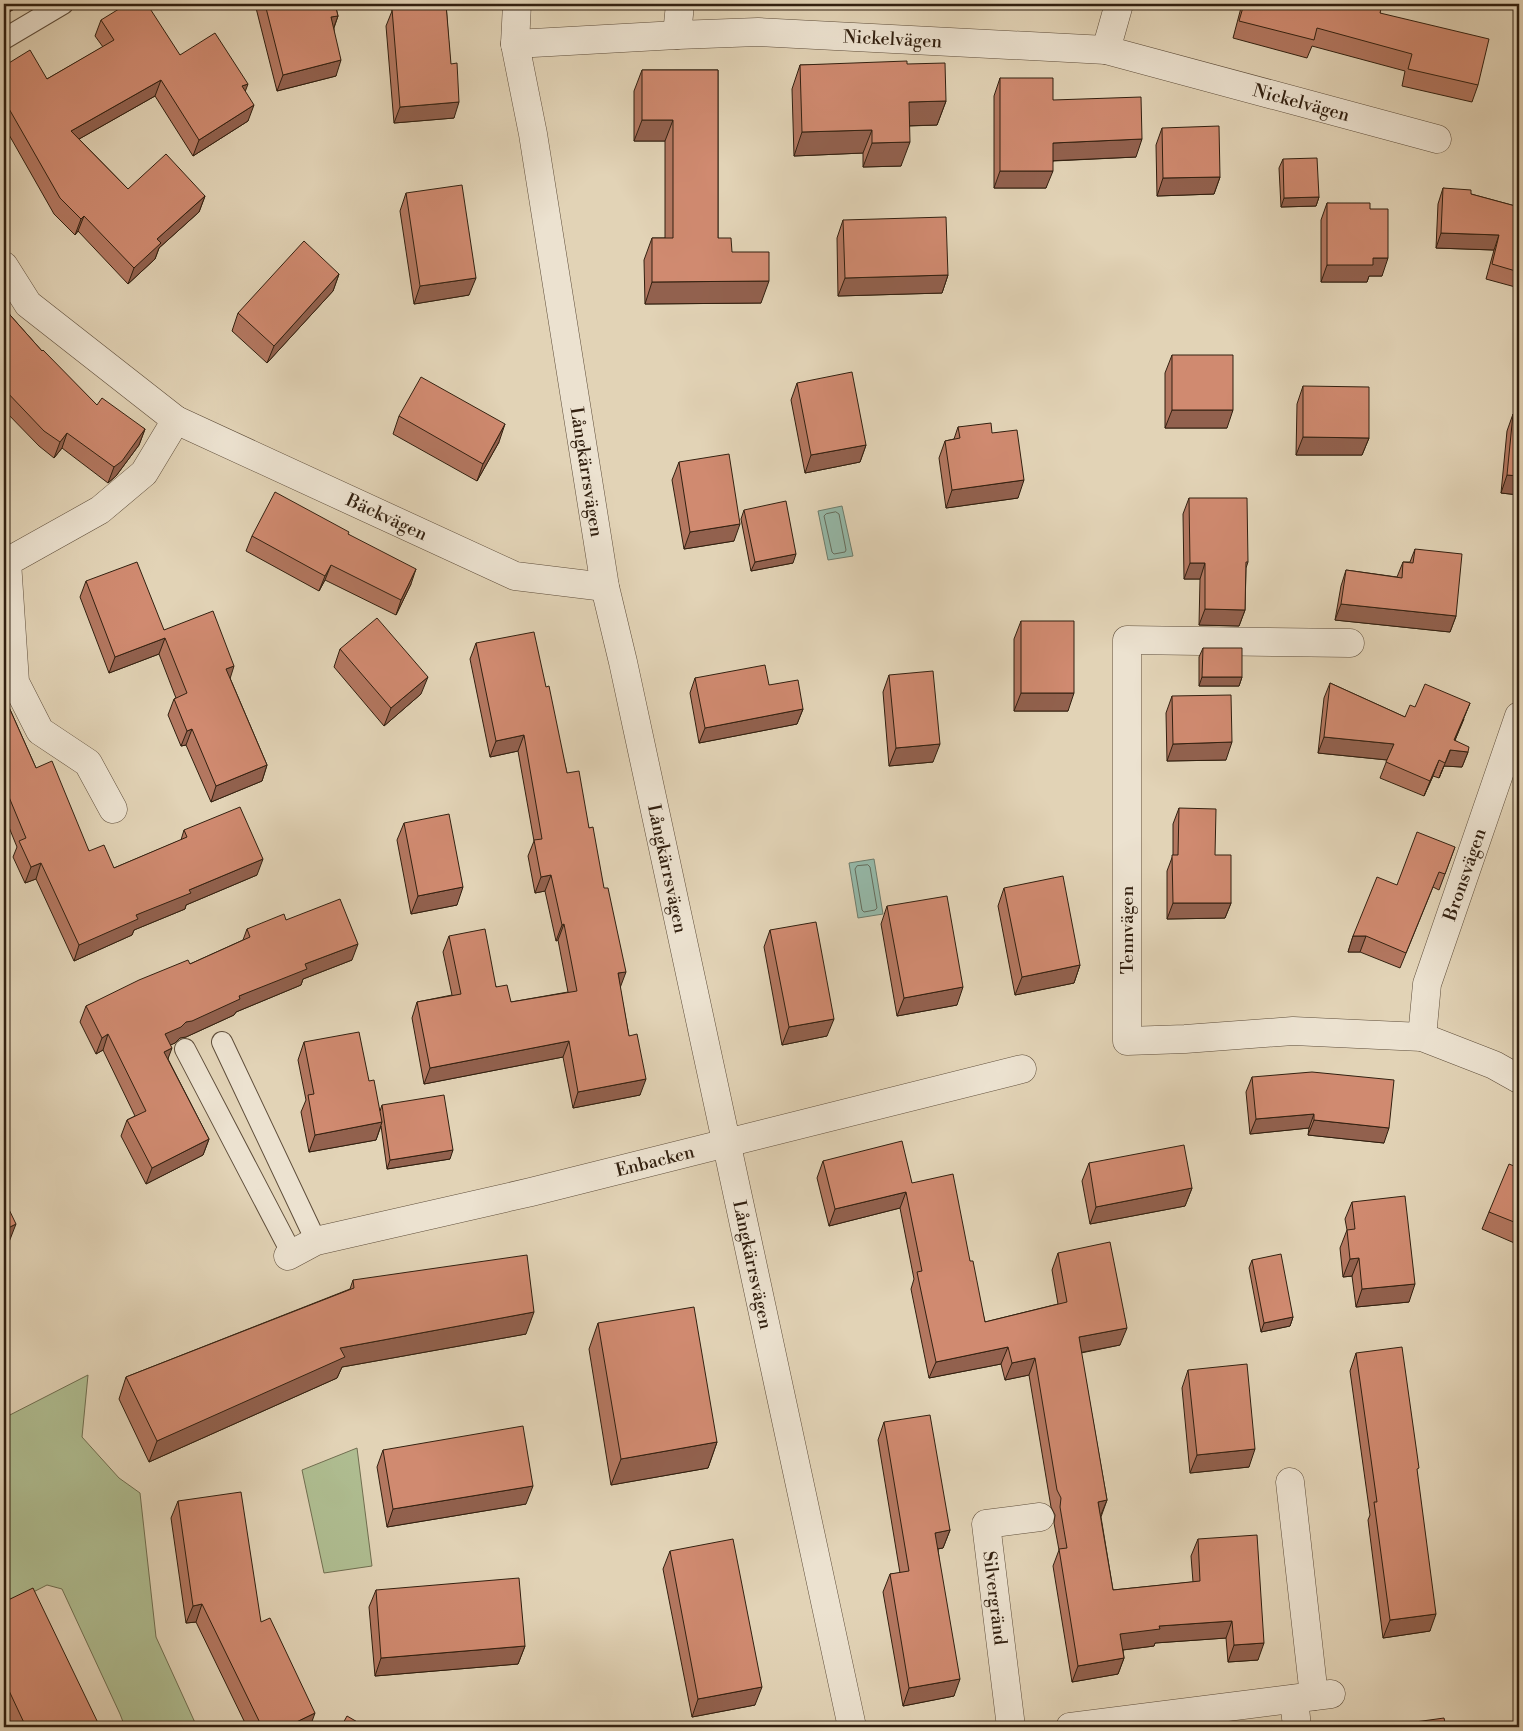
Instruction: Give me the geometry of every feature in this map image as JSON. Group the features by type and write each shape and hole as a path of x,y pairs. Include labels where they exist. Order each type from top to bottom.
{"street":[{"name":"Långkärrsvägen","path":"517,4 515,44 534,144 604,588 623,662 852,1727"},
{"path":"677,35 680,4"},
{"path":"1106,50 1119,4"},
{"name":"Nickelvägen","path":"515,44 758,32 1106,50 1437,139"},
{"name":"Bäckvägen","path":"4,266 28,304 176,420 515,576 604,588"},
{"path":"113,809 88,763 40,731 15,682 5,560 100,510 144,473 176,420"},
{"name":"Tennvägen","path":"1350,643 1127,640 1127,1041 1293,1031 1422,1037 1494,1065 1519,1079"},
{"name":"Bronsvägen","path":"1422,1037 1427,984 1519,716"},
{"name":"Enbacken","path":"290,1255 316,1241 521,1194 1022,1070"},
{"path":"1290,1482 1313,1696 1297,1727"},
{"name":"Silvergränd","path":"1011,1727 986,1524 1040,1517"},
{"path":"1070,1727 1313,1696"}],"lane":[{"path":"4,39 63,4"},
{"path":"222,1042 316,1241"},
{"path":"185,1049 290,1255"}],"shaded area":[{"path":"88,1375 82,1437 119,1478 140,1493 156,1637 197,1727 125,1727 62,1589 47,1585 4,1607 4,1418"},
{"path":"357,1448 372,1566 324,1573 302,1470"}],"water":[{"path":"842,506 853,556 828,560 818,511"},
{"path":"874,859 883,914 858,918 849,863"}],"building":[{"path":"127,4 147,4 180,55 215,33 248,84 242,86 254,105 199,140 161,80 71,131 128,189 166,154 205,196 157,239 161,243 134,268 84,216 81,219 60,198 4,100 4,66 30,50 47,79 114,40 101,20"},
{"path":"265,4 335,4 338,16 331,17 341,60 283,75"},
{"path":"399,4 446,4 451,64 457,63 459,102 400,107 392,9 400,9"},
{"path":"1244,4 1382,4 1380,13 1489,39 1478,85 1408,69 1412,54 1317,28 1314,40 1239,21"},
{"path":"907,61 907,64 945,63 946,101 909,102 910,142 872,143 872,130 802,132 800,65"},
{"path":"642,70 718,70 718,238 731,238 732,252 769,252 769,281 652,282 652,238 673,238 673,120 642,120"},
{"path":"1000,78 1053,78 1053,100 1141,97 1142,139 1053,143 1053,171 1000,171"},
{"path":"1219,126 1220,177 1163,178 1162,128"},
{"path":"1317,158 1319,197 1284,198 1283,159"},
{"path":"462,185 476,278 420,286 406,193"},
{"path":"1443,188 1471,190 1471,194 1519,207 1519,272 1492,264 1499,235 1441,233"},
{"path":"1327,203 1370,203 1370,209 1388,209 1388,258 1373,258 1373,265 1327,265"},
{"path":"946,217 948,275 845,278 843,220"},
{"path":"304,241 339,274 274,346 238,313"},
{"path":"4,305 10,315 42,351 97,405 102,398 145,429 122,461 114,467 67,433 60,442 44,431 4,389"},
{"path":"1172,355 1233,355 1233,410 1172,410"},
{"path":"852,372 866,445 811,455 797,383"},
{"path":"421,377 505,424 483,464 399,416"},
{"path":"1303,386 1369,387 1369,438 1303,437"},
{"path":"1513,414 1519,414 1519,476 1507,475"},
{"path":"991,423 992,433 1017,430 1024,480 952,490 945,441 960,438 958,427"},
{"path":"729,454 740,524 690,532 679,462"},
{"path":"275,492 349,532 348,534 416,569 401,600 331,565 325,576 252,536"},
{"path":"1189,498 1247,498 1248,562 1246,562 1245,610 1205,609 1205,563 1190,563"},
{"path":"786,501 796,554 755,562 744,510"},
{"path":"1415,549 1462,554 1456,616 1341,604 1346,570 1402,578 1403,562 1413,563"},
{"path":"137,562 164,630 213,611 234,666 226,669 267,765 216,786 192,729 187,731 174,699 187,693 165,638 115,657 86,581"},
{"path":"377,618 428,677 391,708 340,649"},
{"path":"1021,621 1074,621 1074,693 1021,693"},
{"path":"534,632 546,687 549,686 567,773 579,771 589,828 593,827 604,888 608,888 626,972 618,973 629,1036 637,1034 646,1079 578,1092 569,1041 430,1068 417,1002 461,994 449,936 485,929 496,987 507,985 511,1002 577,991 564,924 562,925 551,875 541,877 534,840 542,839 524,735 496,741 476,643"},
{"path":"1203,648 1242,648 1242,677 1202,677"},
{"path":"765,665 769,685 798,680 803,709 705,728 695,678"},
{"path":"933,671 940,744 896,748 889,675"},
{"path":"1330,683 1405,717 1410,705 1415,707 1425,684 1470,703 1454,740 1469,747 1468,752 1450,750 1445,763 1439,760 1430,781 1386,762 1394,744 1324,737"},
{"path":"1231,695 1232,742 1173,744 1172,696"},
{"path":"4,696 36,768 52,761 89,851 104,845 114,868 187,837 184,830 240,807 263,859 189,890 191,893 136,915 138,919 79,945 41,863 31,867 19,841 26,838 4,785"},
{"path":"1179,808 1216,809 1215,855 1231,855 1231,903 1173,903 1172,855 1178,855"},
{"path":"449,814 463,887 418,896 404,823"},
{"path":"1417,832 1455,847 1445,874 1439,872 1406,953 1366,936 1353,936 1377,877 1397,885"},
{"path":"1063,876 1080,965 1022,977 1004,888"},
{"path":"947,896 963,987 904,998 887,906"},
{"path":"340,899 358,944 305,964 307,969 239,996 240,999 186,1022 181,1027 165,1034 172,1048 164,1052 209,1139 152,1168 127,1120 146,1111 108,1034 102,1038 86,1006 139,980 188,960 190,964 250,937 247,929 284,914 286,920"},
{"path":"816,922 834,1019 789,1027 770,930"},
{"path":"359,1032 369,1081 374,1080 382,1122 315,1135 308,1095 314,1094 304,1042"},
{"path":"1312,1072 1394,1080 1389,1128 1314,1120 1314,1114 1256,1119 1252,1077"},
{"path":"444,1095 453,1150 390,1160 382,1105"},
{"path":"902,1141 912,1183 953,1174 970,1261 973,1261 985,1322 1067,1302 1058,1253 1110,1242 1127,1328 1079,1337 1107,1500 1098,1502 1113,1590 1200,1581 1198,1539 1257,1535 1264,1643 1234,1645 1232,1621 1159,1626 1160,1629 1120,1634 1124,1658 1078,1666 1059,1549 1067,1548 1060,1507 1061,1498 1057,1490 1035,1358 1012,1363 1008,1347 936,1362 917,1272 922,1271 906,1192 835,1209 823,1161"},
{"path":"1184,1145 1192,1188 1096,1207 1089,1163"},
{"path":"1509,1164 1519,1168 1519,1224 1489,1212"},
{"path":"1405,1196 1415,1284 1362,1289 1359,1258 1350,1259 1347,1230 1355,1229 1352,1202"},
{"path":"4,1199 16,1224 4,1230"},
{"path":"1281,1254 1293,1317 1264,1323 1252,1260"},
{"path":"527,1255 534,1312 340,1348 345,1357 157,1441 126,1377 354,1288 353,1280"},
{"path":"694,1307 717,1442 621,1459 598,1323"},
{"path":"1402,1347 1419,1468 1417,1469 1436,1614 1390,1620 1374,1502 1377,1502 1356,1353"},
{"path":"1247,1364 1255,1449 1197,1455 1188,1370"},
{"path":"930,1415 950,1530 935,1533 960,1679 909,1688 890,1574 909,1571 884,1422"},
{"path":"523,1426 533,1486 393,1509 383,1450"},
{"path":"241,1492 261,1622 270,1618 315,1713 286,1727 262,1727 202,1604 193,1606 178,1501"},
{"path":"733,1539 762,1687 698,1699 670,1551"},
{"path":"519,1578 525,1646 381,1658 376,1590"},
{"path":"33,1588 100,1727 26,1727 4,1680 4,1602"},
{"path":"347,1716 366,1727 341,1727"},
{"path":"1444,1718 1446,1727 1379,1727"}]}
